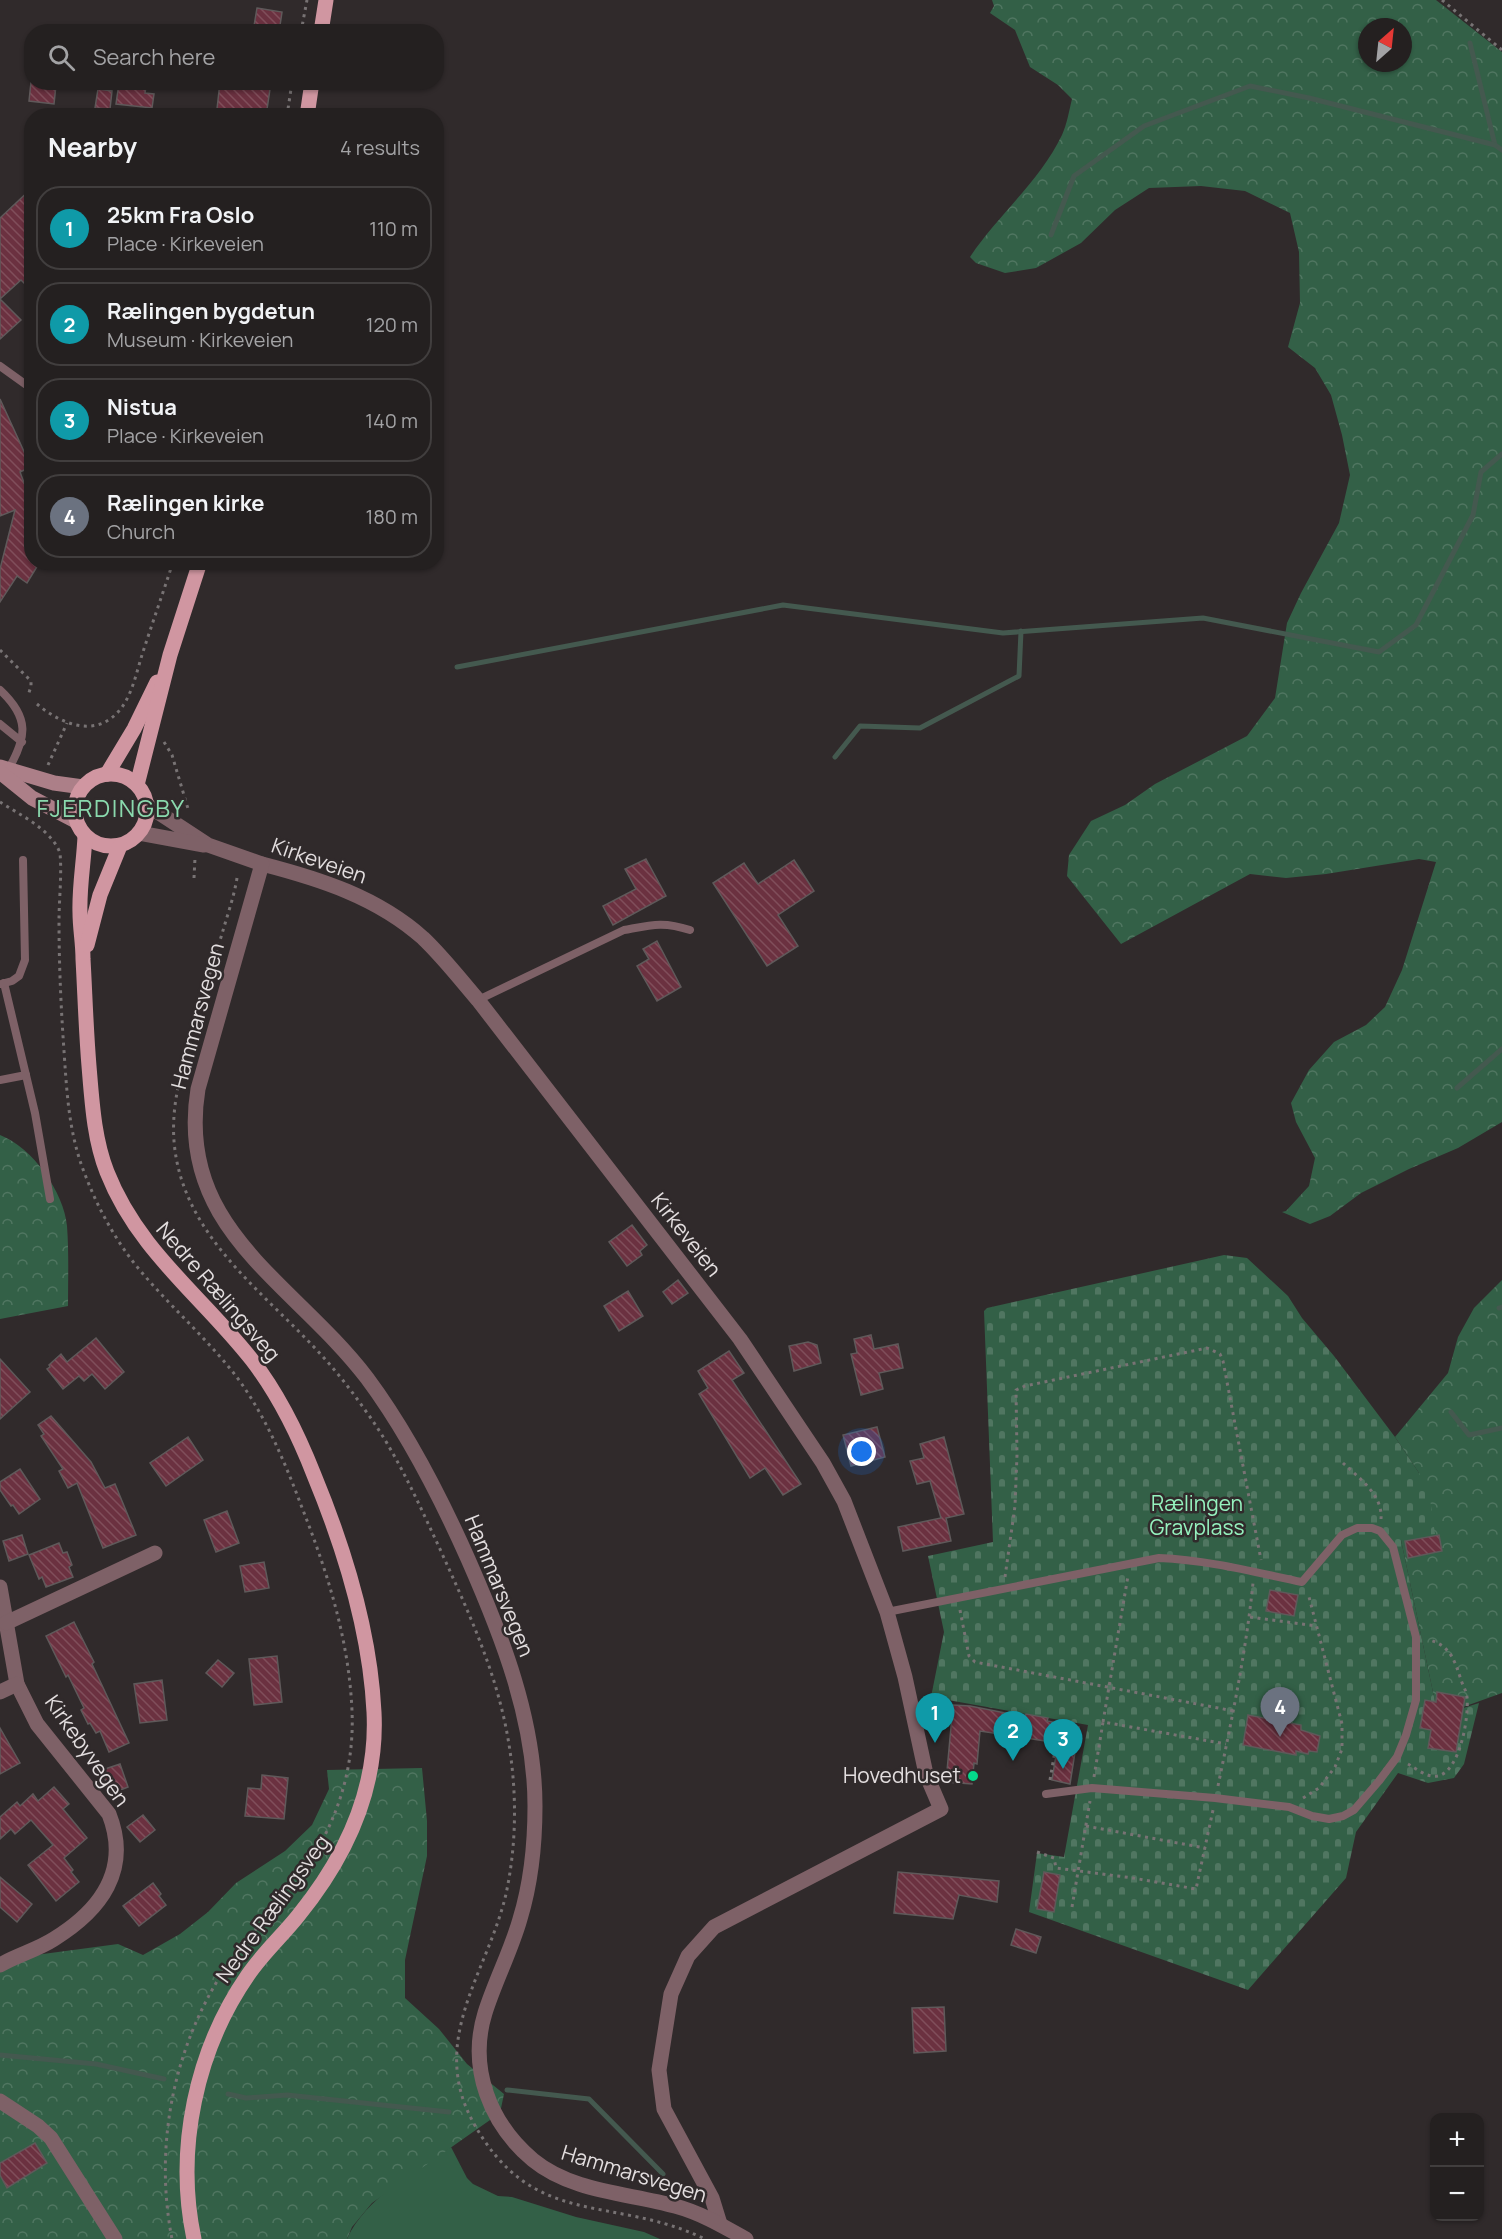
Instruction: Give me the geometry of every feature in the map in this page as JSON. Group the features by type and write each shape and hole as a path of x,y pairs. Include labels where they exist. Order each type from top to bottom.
{"main road":[{"path":"322,24 326,0"},
{"path":"308,108 311,90"},
{"path":"137,785 170,655 197,570"},
{"path":"107,774 134,729 170,655"},
{"path":"3,771 83,787"},
{"path":"3,771 32,798 76,821"},
{"path":"107,774 124,776 137,785 147,805 146,820 139,833 120,846 101,845 85,836 76,821 75,803 83,787 98,776 107,774"},
{"name":"Nedre Rælingsveg","path":"85,836 80,911 85,1019 97,1137 106,1171 125,1210 147,1243 237,1342 263,1376 283,1408 324,1498 353,1582 367,1646 375,1715 368,1789 354,1828 321,1886 293,1922 259,1959 242,1984 220,2024 205,2061 194,2106 188,2154 189,2205 194,2239"},
{"name":"Nedre Rælingsveg","path":"83,959 100,895 120,846"}],"street":[{"name":"Kirkeveien","path":"147,805 208,845"},
{"name":"Kirkeveien","path":"139,833 208,845 262,864 329,882 383,909 405,923 428,943 478,1000 740,1339 816,1454 844,1501 886,1612 905,1677 926,1774 941,1809 714,1927 688,1956 671,1994 659,2070 664,2109 712,2198 720,2224"},
{"name":"Hammarsvegen","path":"262,864 198,1089 194,1125 198,1159 215,1207 235,1237 349,1355 400,1425 469,1561 517,1689 525,1718 532,1764 535,1808 532,1855 526,1900 520,1921 482,2025 479,2064 485,2092 500,2122 525,2152 546,2169 578,2183 671,2205 720,2224 746,2239"},
{"path":"6,1623 155,1553"},
{"name":"Kirkebyvegen","path":"0,1587 17,1684 37,1724 109,1814 114,1827 116,1862 107,1889 87,1913 54,1939 0,1965"},
{"name":"Kirkebyvegen","path":"0,1692 17,1684"},
{"path":"0,2101 38,2126 51,2138 115,2239"}],"lane":[{"path":"0,366 24,383"},
{"path":"0,690 22,717 23,729 22,742 3,771"},
{"path":"0,724 22,742"},
{"path":"23,860 25,960 19,976 2,984 26,1075 50,1199"},
{"path":"478,1000 624,930 672,924 690,930"},
{"path":"0,1080 26,1075"},
{"path":"886,1612 1159,1558 1189,1559 1302,1582 1342,1535 1357,1528 1372,1528 1380,1531 1394,1547 1416,1637 1416,1700 1397,1757 1354,1810 1343,1816 1329,1819 1312,1816 1289,1807 1215,1798 1092,1788 1046,1794"}],"path":[{"path":"302,24 307,0"},
{"path":"1442,0 1502,50"},
{"path":"288,108 291,90"},
{"path":"37,704 46,712 67,723 81,726 101,723 117,714 133,682 170,570"},
{"path":"0,650 31,681 28,696"},
{"path":"45,771 67,723"},
{"path":"159,739 164,742 172,755 191,818"},
{"path":"0,802 49,835 58,846 60,853 59,954 66,1094 74,1140 86,1178 117,1241 236,1377 265,1421 291,1478 330,1585 345,1648 350,1685 351,1758 341,1799 327,1833 290,1890 245,1941 219,1978 193,2030 177,2076 165,2150 166,2205 172,2239"},
{"path":"194,855 194,878"},
{"path":"237,878 183,1064 175,1105 174,1144 188,1197 207,1233 241,1275 334,1368 383,1436 413,1492 455,1581 488,1662 498,1695 513,1767 515,1810 513,1852 496,1930 461,2019 457,2049 459,2081 463,2097 470,2116 493,2152 508,2170 536,2191 582,2206 664,2223 705,2239"},
{"path":"1004,1590 1015,1506 1016,1390 1025,1386 1207,1348 1220,1354 1223,1361 1264,1574"},
{"path":"1343,1463 1372,1491 1382,1509 1380,1531"},
{"path":"1103,1722 1130,1563"},
{"path":"958,1599 970,1660 981,1664 1234,1711 1250,1617 1254,1571"},
{"path":"1289,1807 1319,1788 1335,1767 1342,1749 1342,1724 1308,1593 1302,1582"},
{"path":"1250,1617 1316,1626"},
{"path":"1397,1757 1428,1775 1437,1776 1450,1768 1457,1756 1463,1735 1467,1697 1453,1655 1439,1642 1416,1637"},
{"path":"1046,1794 1056,1746"},
{"path":"1086,1826 1205,1848"},
{"path":"1037,1852 1054,1858 1056,1868 1196,1889"}],"green space":[{"path":"992,0 1436,0 1502,52 1502,1122 1458,1148 1361,1193 1330,1216 1310,1224 1282,1212 1286,1211 1309,1186 1315,1158 1296,1122 1291,1103 1309,1070 1334,1042 1366,1025 1385,1007 1402,970 1436,862 1419,859 1286,878 1250,874 1121,944 1067,876 1069,855 1091,821 1125,805 1155,784 1247,736 1275,698 1287,623 1339,523 1350,475 1331,395 1315,368 1288,347 1300,303 1299,252 1290,213 1245,191 1201,186 1149,188 1115,210 1081,243 1036,268 1005,273 976,263 970,257 1031,183 1053,152 1064,131 1072,99 1058,85 1030,67 1015,30 990,13 994,6"},
{"path":"0,1135 12,1141 34,1160 53,1185 60,1199 67,1226 68,1306 0,1319"},
{"name":"Rælingen Gravplass","path":"1224,1255 1247,1258 1288,1296 1302,1318 1334,1356 1395,1437 1419,1473 1429,1492 1435,1534 1401,1540 1438,1716 1479,1703 1464,1764 1454,1778 1428,1783 1398,1773 1356,1832 1346,1878 1248,1990 1029,1912 1037,1853 1064,1857 1088,1725 931,1697 944,1632 928,1556 993,1542 984,1311 987,1308"},
{"path":"1502,1280 1502,1693 1438,1716 1401,1540 1419,1473 1395,1437 1448,1373 1458,1337 1474,1308"},
{"path":"422,1768 427,1821 427,1856 405,1960 405,1998 439,2029 467,2064 504,2094 500,2113 372,2203 352,2227 347,2239 0,2239 0,1958 118,1944 143,1955 180,1934 208,1912 236,1883 285,1851 312,1825 329,1789 327,1770"},
{"path":"451,2147 467,2178 473,2184 498,2196 512,2197 576,2217 644,2232 660,2239 347,2239 355,2224 378,2198"}],"building":[{"path":"257,8 282,12 280,24 254,24"},
{"path":"30,90 55,90 54,104 29,101"},
{"path":"98,90 112,91 110,108 95,108"},
{"path":"118,90 146,90 145,93 154,94 152,108 116,104"},
{"path":"219,90 270,90 267,108 217,108"},
{"path":"24,196 24,283 21,280 0,299 0,218"},
{"path":"0,299 21,320 0,339"},
{"path":"0,399 24,452 24,470 20,472 24,483 24,570 35,570 27,583 17,576 0,602 0,569 15,510 0,516"},
{"path":"646,859 666,896 613,925 603,906 636,889 625,869"},
{"path":"794,860 814,891 778,915 798,946 767,966 713,883 744,863 758,884"},
{"path":"657,941 681,987 657,1001 637,966 649,959 643,949"},
{"path":"632,1225 647,1245 640,1251 642,1255 627,1266 609,1242"},
{"path":"678,1280 688,1293 672,1304 663,1292"},
{"path":"628,1291 643,1316 619,1331 604,1306"},
{"path":"871,1335 874,1349 898,1344 903,1368 879,1373 883,1389 861,1395 851,1354 857,1353 854,1339"},
{"path":"96,1338 124,1372 105,1389 92,1374 84,1381 79,1376 63,1389 47,1369 49,1365 61,1354 67,1362"},
{"path":"808,1342 817,1345 821,1363 794,1371 789,1346"},
{"path":"729,1351 744,1373 732,1380 801,1484 783,1495 765,1468 750,1478 699,1394 708,1388 698,1371"},
{"path":"0,1359 30,1392 0,1419"},
{"path":"51,1416 91,1462 105,1488 115,1484 136,1535 103,1548 77,1483 68,1488 59,1471 63,1469 41,1436 44,1434 38,1425"},
{"path":"877,1427 885,1457 851,1466 843,1435"},
{"path":"188,1437 203,1460 166,1486 150,1463"},
{"path":"944,1437 964,1514 946,1518 951,1541 903,1551 898,1527 941,1518 930,1481 917,1484 910,1461 924,1458 920,1444"},
{"path":"20,1469 40,1499 19,1514 0,1490 0,1482"},
{"path":"227,1511 239,1543 216,1552 204,1520"},
{"path":"22,1535 28,1554 9,1561 3,1541"},
{"path":"1439,1535 1442,1551 1408,1558 1405,1541"},
{"path":"59,1543 63,1553 67,1552 72,1565 69,1567 73,1577 46,1587 42,1577 39,1579 29,1555"},
{"path":"264,1562 269,1588 245,1592 240,1566"},
{"path":"1270,1590 1298,1595 1294,1616 1266,1611"},
{"path":"74,1622 129,1743 109,1752 100,1731 96,1733 90,1723 88,1724 81,1710 84,1708 46,1636"},
{"path":"277,1656 282,1702 254,1705 249,1659"},
{"path":"218,1660 234,1673 222,1687 206,1673"},
{"path":"162,1680 167,1720 140,1723 134,1684"},
{"path":"1437,1692 1465,1697 1456,1752 1428,1748 1431,1730 1420,1728 1425,1700 1436,1702"},
{"path":"953,1705 970,1706 1025,1717 1026,1714 1079,1727 1070,1784 1052,1780 1058,1743 980,1731 977,1764 974,1763 972,1784 946,1782"},
{"path":"1248,1715 1301,1725 1301,1730 1320,1736 1317,1752 1309,1751 1308,1754 1296,1751 1296,1755 1243,1745"},
{"path":"0,1728 20,1763 0,1774"},
{"path":"120,1764 128,1787 110,1794 102,1770"},
{"path":"262,1775 288,1778 284,1819 245,1816 248,1788 261,1789"},
{"path":"54,1787 69,1804 63,1809 87,1838 64,1858 79,1882 56,1901 28,1865 53,1845 31,1820 15,1834 11,1829 0,1839 0,1817 17,1802 20,1806 33,1794 38,1801"},
{"path":"143,1815 155,1830 140,1842 127,1827"},
{"path":"898,1872 999,1881 997,1902 959,1895 953,1919 894,1913"},
{"path":"1044,1872 1060,1875 1054,1912 1037,1909"},
{"path":"0,1877 32,1904 17,1922 0,1907"},
{"path":"153,1883 166,1905 139,1926 123,1906"},
{"path":"1016,1929 1041,1937 1036,1953 1011,1945"},
{"path":"944,2007 946,2051 914,2053 912,2008"},
{"path":"35,2143 47,2163 7,2188 0,2175 0,2163"}],"waterway":[{"path":"1470,43 1495,145 1502,150"},
{"path":"1051,235 1074,176 1144,126 1250,86 1309,98 1495,145"},
{"path":"457,667 783,605 1003,633 1203,618 1379,652 1416,625 1473,515 1481,472 1502,454"},
{"path":"835,757 860,726 920,728 1019,676 1021,631"},
{"path":"1457,1088 1502,1049"},
{"path":"1451,1412 1469,1435 1502,1428"},
{"path":"0,2055 96,2064 164,2079"},
{"path":"507,2090 589,2099 663,2174"},
{"path":"228,2094 246,2098 287,2095 449,2112"}],"place":[{"name":"Rælingen kirke","path":"1280,1737"},
{"name":"25km Fra Oslo","path":"935,1743"},
{"name":"Rælingen bygdetun","path":"1013,1761"},
{"name":"Nistua","path":"1063,1769"},
{"name":"Hovedhuset","path":"973,1776"}],"district":[{"name":"FJERDINGBY","path":"111,809"}]}
